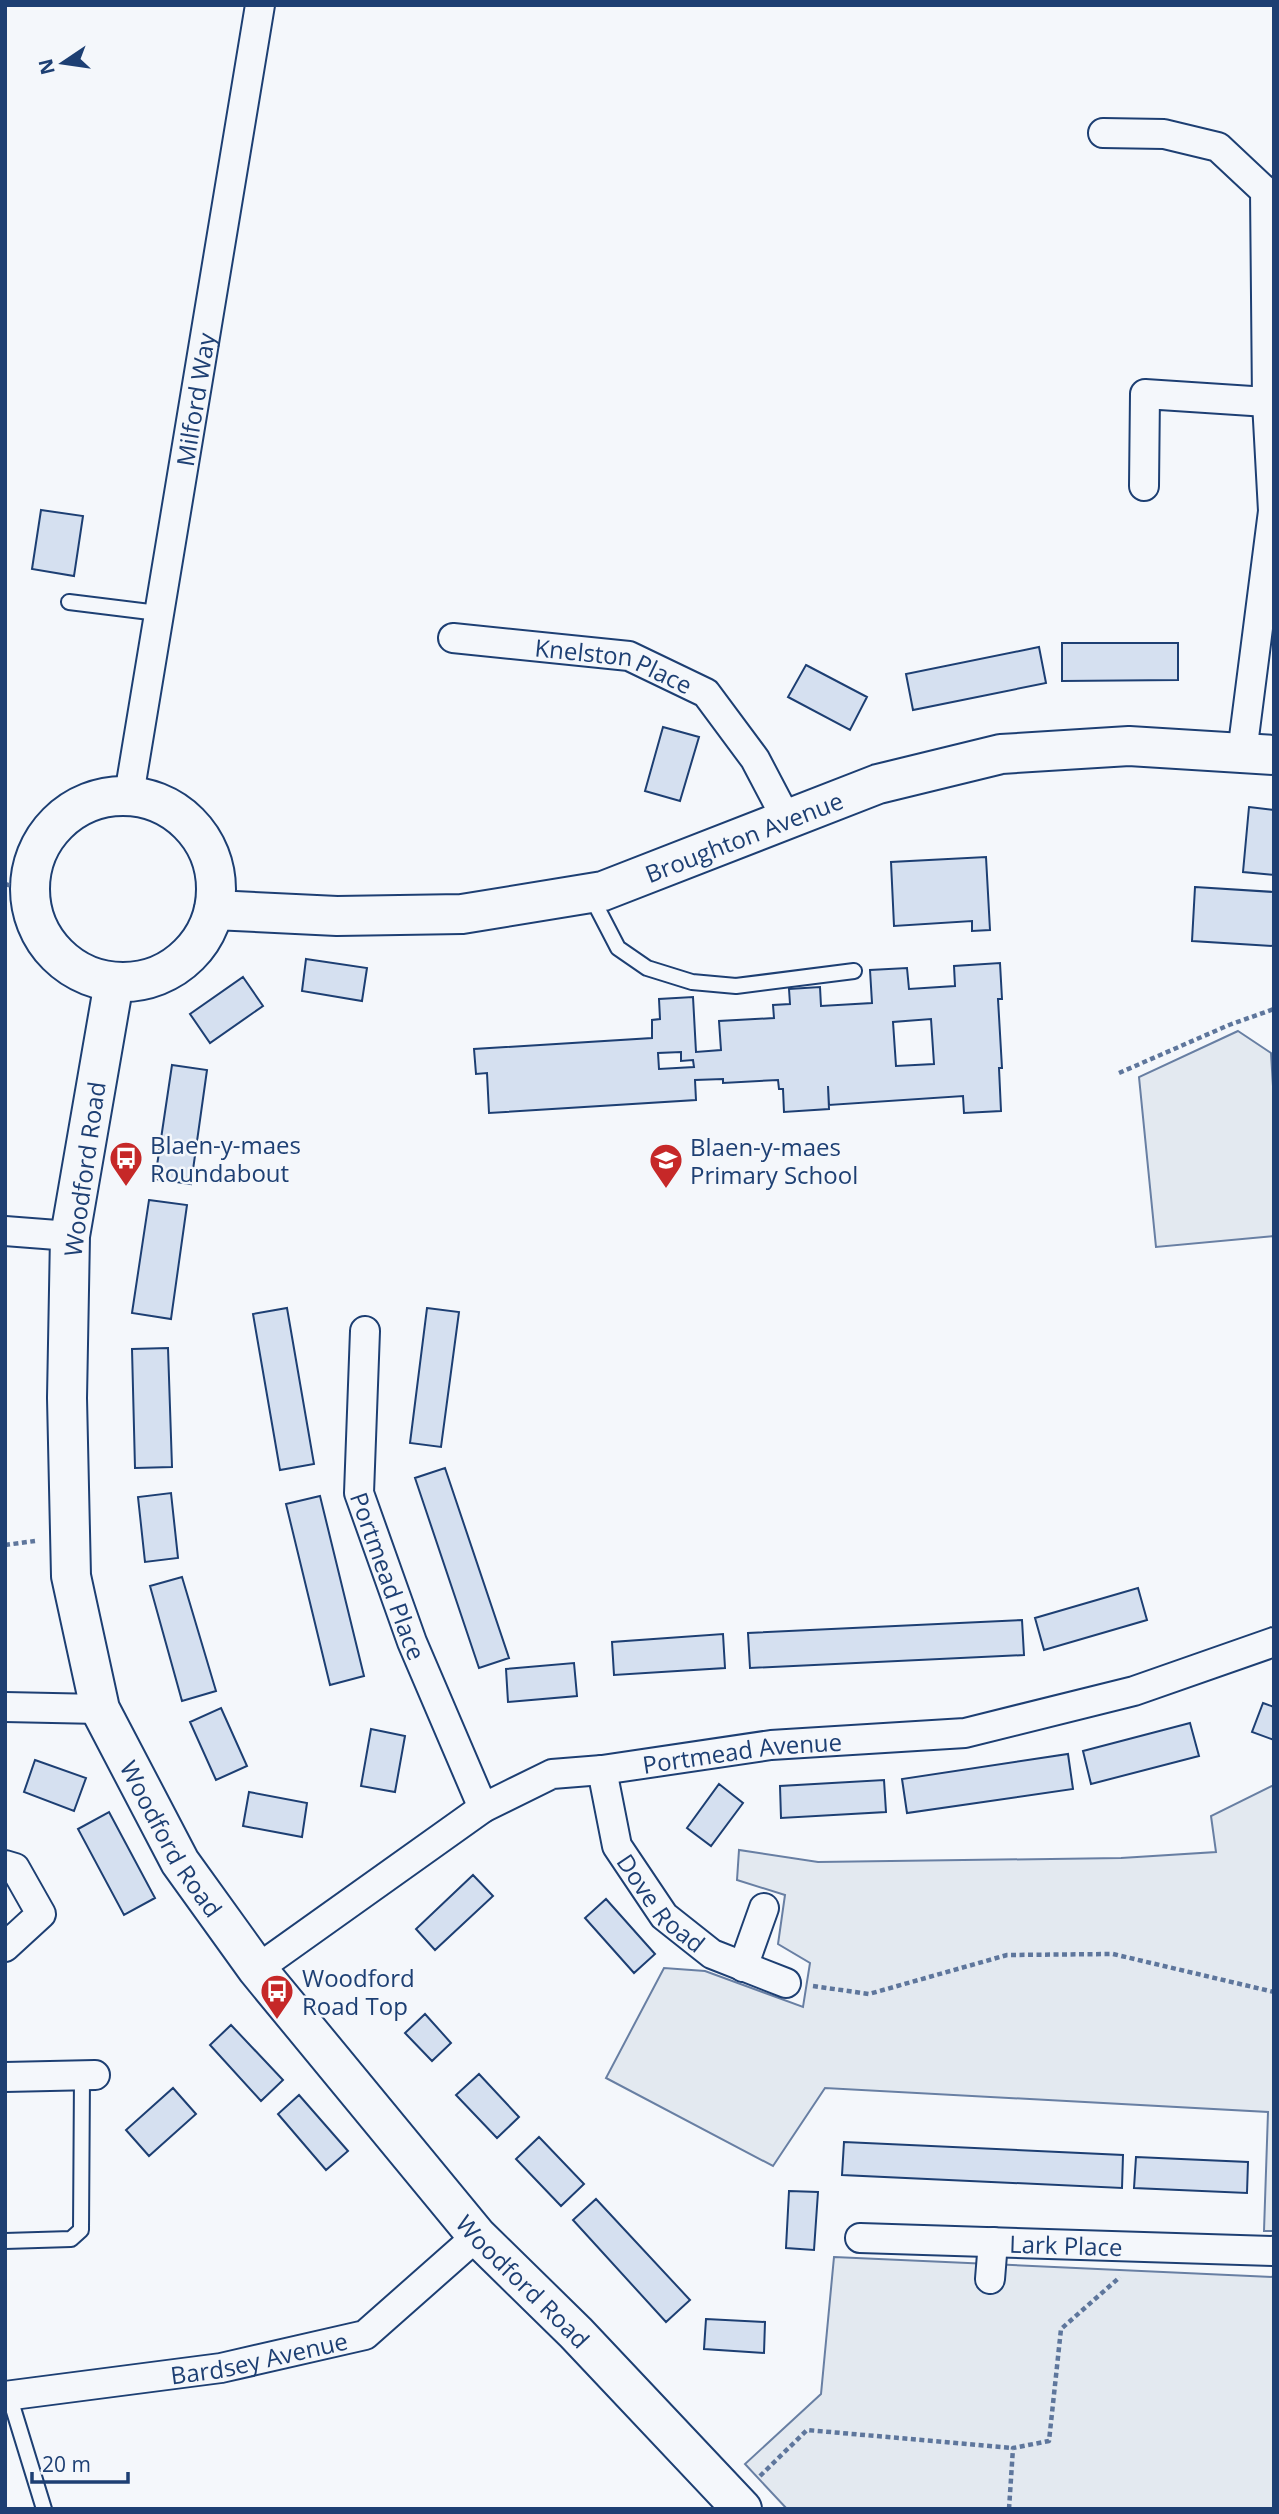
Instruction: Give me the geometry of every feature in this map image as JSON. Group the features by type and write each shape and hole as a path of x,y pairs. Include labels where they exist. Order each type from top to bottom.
{"street":[{"name":"Milford Way","path":"129,795 260,5"},
{"path":"1102,133 1164,134 1219,147 1265,191 1270,225 1266,402 1273,511 1258,754"},
{"path":"1144,486 1145,394 1266,402"},
{"name":"Knelston Place","path":"453,638 629,656 706,693 755,760 787,820"},
{"name":"Broughton Avenue","path":"214,910 337,916 462,914 603,891 878,784 1001,754 1129,746 1258,754"},
{"path":"129,795 162,804 187,821 207,849 216,882 214,910 201,941 178,964 150,978 114,982 84,974 59,957 17,887 42,841 64,816 93,800 129,795"},
{"name":"Woodford Road","path":"114,982 70,1236 67,1398 71,1576 100,1709 180,1862 257,1969 477,2236 576,2333 738,2505"},
{"path":"5,1231 70,1236"},
{"name":"Portmead Place","path":"365,1331 359,1493 412,1642 483,1808"},
{"name":"Portmead Avenue","path":"257,1969 483,1808 552,1774 602,1770 771,1745 965,1733 1134,1690 1274,1642"},
{"path":"5,1707 100,1709"},
{"name":"Dove Road","path":"602,1770 617,1846 664,1916 712,1954 786,1983"},
{"path":"5,1866 15,1868 41,1914 5,1947"},
{"path":"743,1966 764,1909"},
{"path":"5,2077 89,2075"},
{"name":"Bardsey Avenue","path":"7,2396 221,2368 365,2335 477,2236"},
{"name":"Lark Place","path":"860,2238 1274,2251"},
{"path":"990,2279 993,2242"}],"lane":[{"path":"69,602 158,613"},
{"path":"589,893 618,948 647,968 692,982 736,986 854,971"},
{"path":"5,2241 71,2239 81,2230 89,2075"},
{"path":"7,2396 44,2509"}],"path":[{"path":"1119,1073 1229,1025 1274,1009"},
{"path":"786,1983 869,1994 1007,1955 1113,1954 1274,1992"},
{"path":"738,2505 807,2430 1013,2448 1049,2441 1061,2329 1155,2247"},
{"path":"1009,2509 1013,2448"}],"shaded area":[{"path":"1238,1031 1271,1053 1274,1103 1274,1236 1156,1247 1139,1077"},
{"path":"1274,1785 1274,2231 1264,2231 1268,2112 825,2088 773,2166 606,2078 664,1968 705,1971 803,2007 810,1963 778,1944 785,1895 737,1880 739,1850 818,1862 1121,1858 1216,1852 1211,1816"},
{"path":"834,2257 1274,2277 1274,2509 787,2509 745,2464 821,2394"}],"building":[{"path":"41,510 83,516 74,576 32,569"},
{"path":"1062,643 1178,643 1178,680 1062,681"},
{"path":"1039,647 1046,683 913,710 906,674"},
{"path":"806,665 867,697 850,730 788,697"},
{"path":"663,727 699,737 680,801 645,791"},
{"path":"1249,807 1274,810 1274,875 1243,872"},
{"path":"986,857 990,930 972,931 972,921 894,926 891,862"},
{"path":"1195,887 1274,892 1274,946 1192,941"},
{"path":"306,959 367,968 362,1001 302,991"},
{"path":"1000,963 1002,999 998,999 1002,1068 999,1068 1001,1111 964,1113 963,1096 829,1105 828,1086 829,1109 784,1112 783,1089 779,1089 778,1080 723,1083 723,1079 695,1080 696,1100 489,1113 487,1073 476,1074 474,1049 652,1038 652,1020 660,1019 659,999 693,997 696,1052 721,1050 719,1021 774,1018 773,1005 790,1004 789,989 820,987 821,1006 872,1003 870,970 907,968 909,989 955,986 954,966","holes":["931,1019 934,1064 896,1066 893,1022","681,1052 681,1061 693,1060 694,1067 659,1069 658,1053"]},
{"path":"243,977 263,1006 210,1043 190,1014"},
{"path":"172,1065 207,1070 191,1184 155,1179"},
{"path":"149,1200 187,1205 171,1319 132,1313"},
{"path":"287,1308 314,1464 280,1470 253,1314"},
{"path":"427,1308 459,1312 441,1447 410,1443"},
{"path":"168,1348 172,1467 135,1468 132,1349"},
{"path":"445,1468 509,1658 479,1668 415,1478"},
{"path":"171,1493 178,1558 145,1562 138,1497"},
{"path":"320,1496 364,1676 330,1685 286,1504"},
{"path":"182,1577 216,1691 182,1701 150,1586"},
{"path":"1138,1588 1147,1620 1044,1650 1035,1618"},
{"path":"1022,1620 1024,1655 750,1668 748,1633"},
{"path":"723,1634 725,1668 614,1675 612,1642"},
{"path":"574,1663 577,1696 508,1702 506,1669"},
{"path":"1263,1703 1274,1707 1274,1740 1252,1732"},
{"path":"221,1708 247,1766 216,1780 190,1722"},
{"path":"1190,1723 1199,1756 1091,1784 1083,1751"},
{"path":"371,1729 405,1736 395,1792 361,1786"},
{"path":"1068,1754 1073,1789 907,1813 902,1779"},
{"path":"35,1760 86,1778 74,1811 24,1792"},
{"path":"884,1780 886,1812 781,1818 780,1786"},
{"path":"719,1784 743,1803 711,1846 687,1828"},
{"path":"249,1792 307,1803 302,1837 243,1826"},
{"path":"109,1812 155,1898 124,1915 78,1829"},
{"path":"473,1875 493,1896 435,1950 416,1929"},
{"path":"606,1899 655,1954 634,1973 585,1918"},
{"path":"425,2014 451,2043 432,2061 405,2033"},
{"path":"231,2025 283,2080 261,2101 210,2045"},
{"path":"479,2074 519,2117 497,2138 456,2095"},
{"path":"173,2088 196,2114 149,2156 126,2130"},
{"path":"299,2095 348,2151 326,2170 278,2114"},
{"path":"539,2137 584,2184 561,2206 516,2159"},
{"path":"844,2142 1123,2155 1122,2188 842,2175"},
{"path":"1136,2157 1248,2162 1247,2193 1134,2188"},
{"path":"789,2191 818,2192 814,2250 786,2248"},
{"path":"596,2199 690,2300 666,2322 573,2220"},
{"path":"706,2319 765,2322 764,2353 704,2349"}],"place":[{"name":"Blaen-y-maes Roundabout","path":"126,1188"},
{"name":"Blaen-y-maes Primary School","path":"666,1190"},
{"name":"Woodford Road Top","path":"277,2021"}]}
